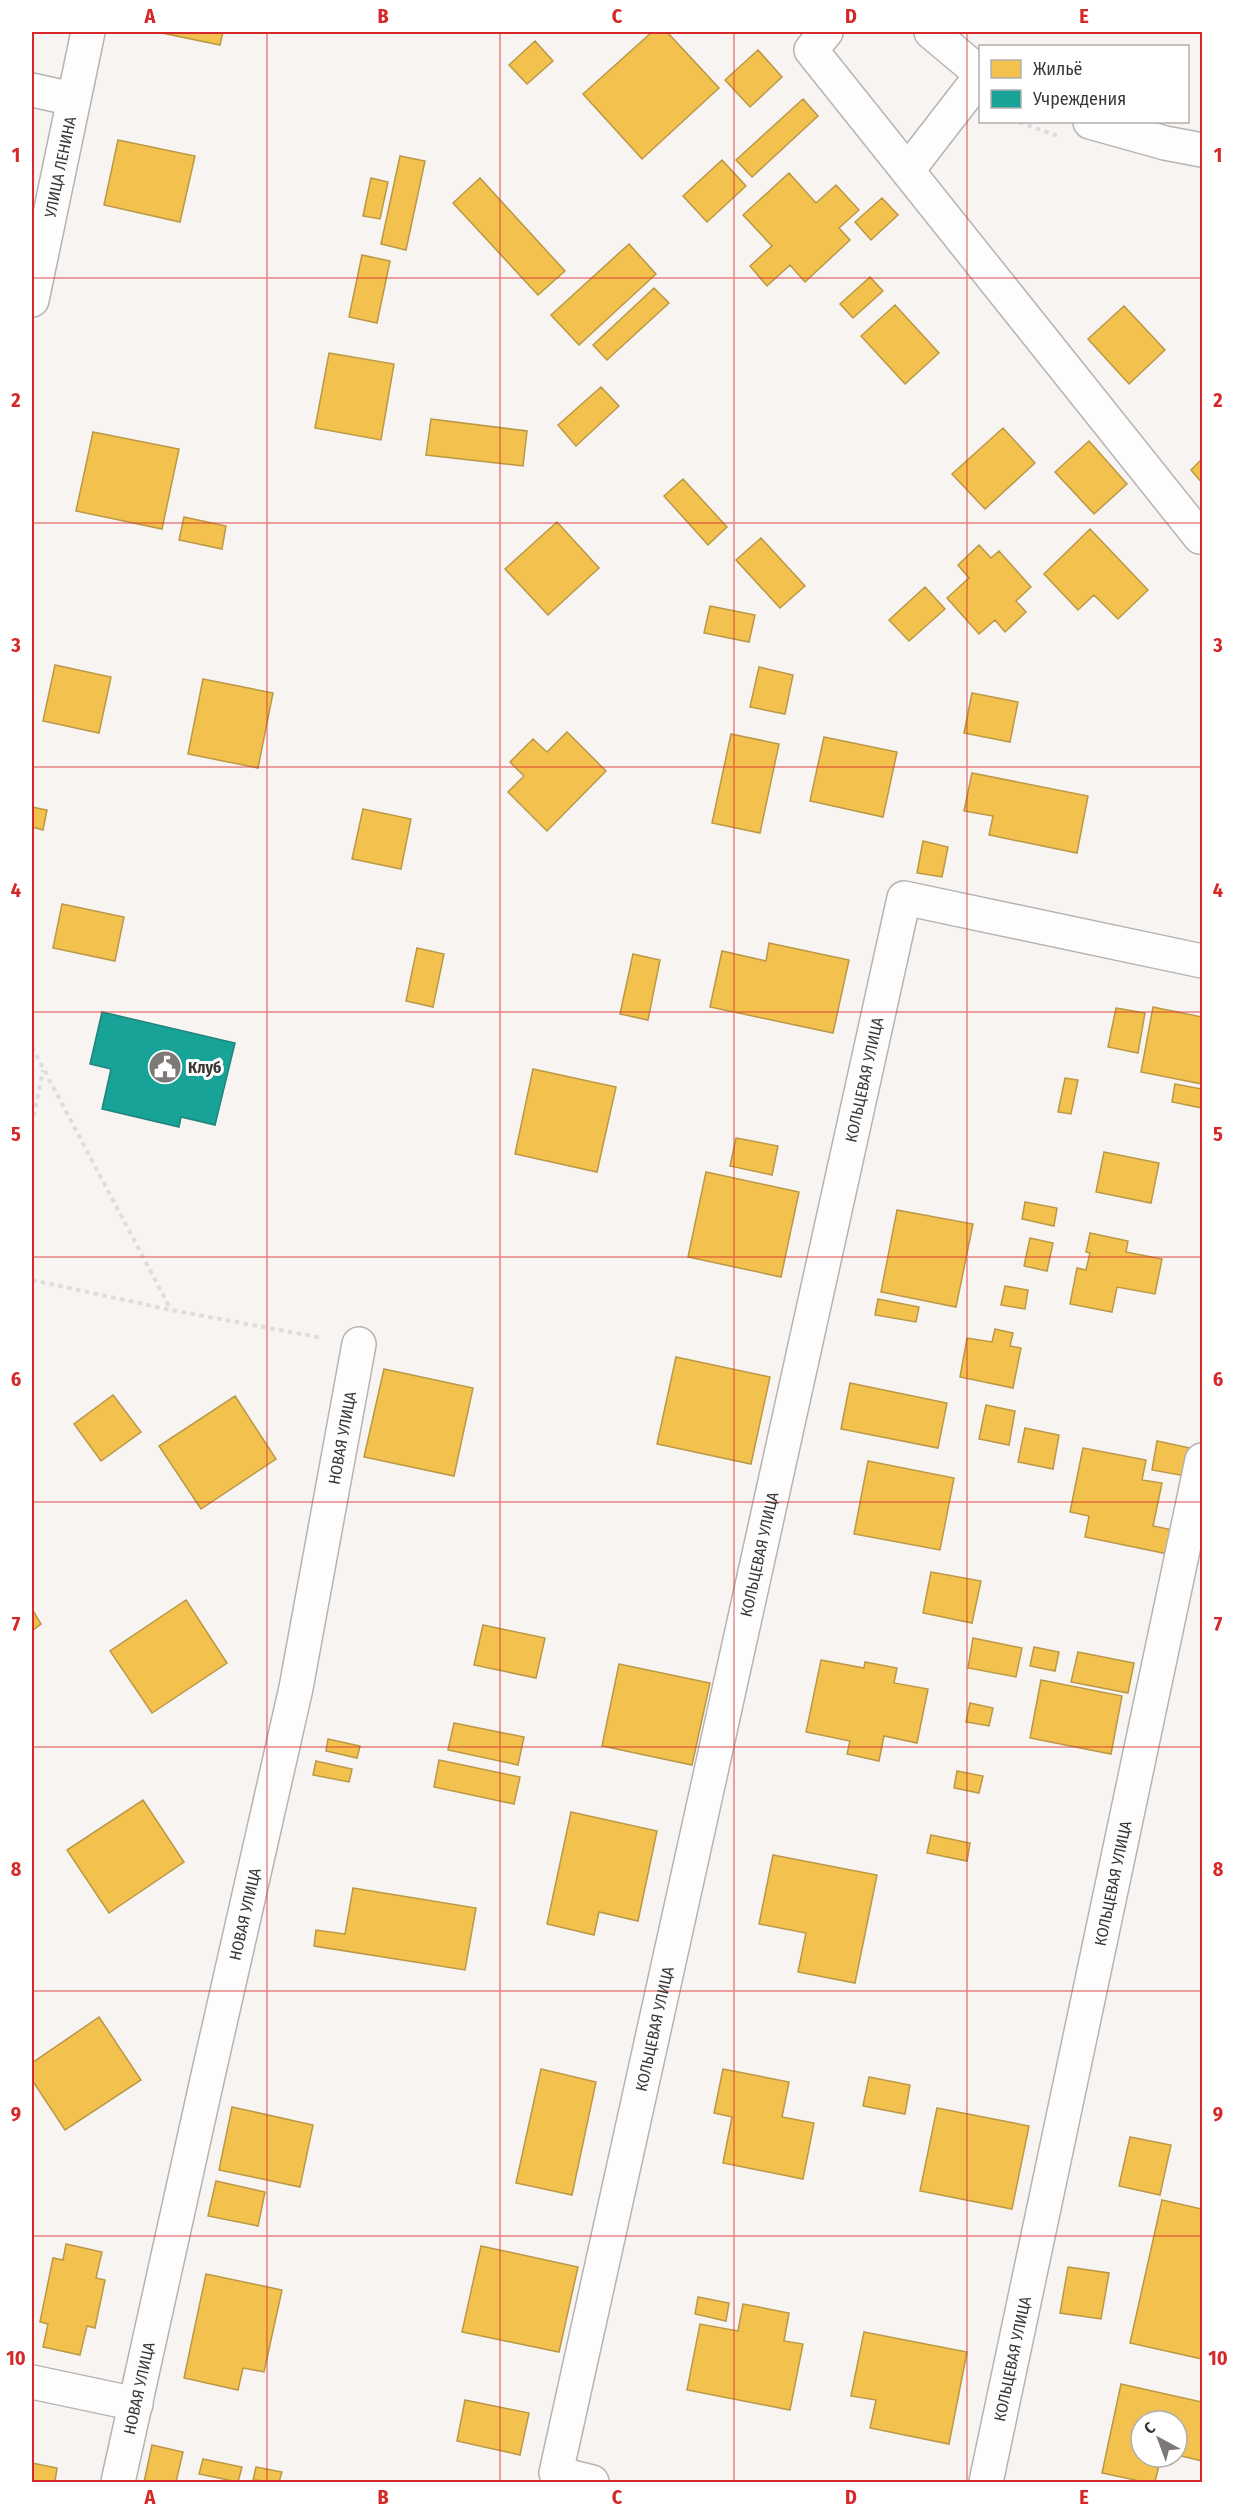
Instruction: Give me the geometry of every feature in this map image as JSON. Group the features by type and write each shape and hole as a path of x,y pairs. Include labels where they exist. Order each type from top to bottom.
{"street":[{"name":"УЛИЦА ЛЕНИНА","path":"32,300 88,32"},
{"path":"826,32 811,50 1200,537"},
{"path":"931,32 979,73"},
{"path":"908,170 979,78"},
{"path":"32,90 73,99"},
{"path":"1094,123 1165,143 1203,150"},
{"name":"КОЛЬЦЕВАЯ УЛИЦА","path":"592,2482 556,2473 904,898 1203,961"},
{"name":"НОВАЯ УЛИЦА","path":"118,2482 296,1688 359,1344"},
{"name":"КОЛЬЦЕВАЯ УЛИЦА","path":"986,2482 1203,1460"},
{"path":"32,2382 136,2404"}],"path":[{"path":"32,1047 171,1310"},
{"path":"32,1125 44,1069"},
{"path":"32,1280 171,1310 359,1344"}],"building: Жильё":[{"path":"157,32 223,32 220,45"},
{"path":"652,32 667,32 719,88 642,159 583,94"},
{"path":"535,41 553,61 527,84 509,65"},
{"path":"758,50 782,77 750,107 725,80"},
{"path":"803,99 818,116 752,177 736,160"},
{"path":"118,140 195,156 180,222 104,205"},
{"path":"400,156 425,161 406,250 381,244"},
{"path":"722,160 746,186 707,222 683,196"},
{"path":"789,173 816,203 836,185 859,210 839,228 850,240 805,282 790,265 767,286 750,266 772,246 743,215"},
{"path":"371,178 388,182 380,219 363,216"},
{"path":"480,178 565,271 538,295 453,203"},
{"path":"882,198 898,215 871,240 855,222"},
{"path":"629,244 656,274 579,345 551,315"},
{"path":"362,255 390,261 377,323 349,317"},
{"path":"870,277 883,291 853,318 840,304"},
{"path":"654,288 669,303 607,360 593,345"},
{"path":"895,305 939,353 905,384 861,336"},
{"path":"1124,306 1165,350 1129,384 1088,339"},
{"path":"329,353 394,364 381,440 315,428"},
{"path":"601,387 619,406 576,446 558,425"},
{"path":"431,419 527,431 523,466 426,455"},
{"path":"1003,428 1035,463 985,509 952,474"},
{"path":"93,432 179,449 162,529 76,511"},
{"path":"1089,441 1127,484 1094,514 1055,472"},
{"path":"1202,459 1202,483 1191,470"},
{"path":"683,479 727,527 708,545 664,496"},
{"path":"184,517 226,526 222,549 179,540"},
{"path":"557,522 599,568 548,615 505,569"},
{"path":"1090,529 1148,590 1118,619 1094,595 1078,610 1044,574"},
{"path":"761,538 805,586 780,608 736,560"},
{"path":"979,545 991,558 999,551 1031,587 1016,601 1026,612 1005,632 995,620 979,634 947,598 969,578 958,565"},
{"path":"925,587 945,609 909,641 889,620"},
{"path":"710,606 755,615 749,642 704,633"},
{"path":"55,665 111,677 99,733 43,721"},
{"path":"759,667 793,675 785,714 750,707"},
{"path":"203,679 273,693 258,768 188,754"},
{"path":"972,693 1018,702 1010,742 964,733"},
{"path":"567,732 606,771 547,831 508,792 524,776 510,762 533,739 547,752"},
{"path":"731,734 779,744 760,833 712,823"},
{"path":"824,737 897,752 883,817 810,801"},
{"path":"972,773 1088,796 1077,853 989,835 993,816 964,811"},
{"path":"32,807 47,810 43,830 32,827"},
{"path":"363,809 411,819 401,869 352,859"},
{"path":"923,841 948,847 942,877 917,873"},
{"path":"62,904 124,917 115,961 53,948"},
{"path":"769,943 849,960 833,1033 710,1007 722,951 766,961"},
{"path":"417,948 444,954 433,1007 406,1001"},
{"path":"633,954 660,960 648,1020 620,1014"},
{"path":"1153,1007 1202,1017 1202,1084 1141,1072"},
{"path":"1116,1008 1145,1013 1138,1053 1108,1047"},
{"path":"533,1069 616,1087 597,1172 515,1154"},
{"path":"1065,1078 1078,1080 1071,1114 1058,1112"},
{"path":"1175,1084 1202,1089 1202,1108 1172,1102"},
{"path":"736,1138 778,1146 772,1175 730,1166"},
{"path":"1104,1152 1159,1163 1151,1203 1096,1192"},
{"path":"706,1172 799,1192 781,1277 688,1257"},
{"path":"1025,1202 1057,1208 1054,1226 1022,1219"},
{"path":"897,1210 973,1224 956,1307 881,1292"},
{"path":"1090,1233 1128,1241 1126,1252 1162,1259 1155,1294 1117,1287 1112,1312 1070,1304 1077,1268 1086,1270 1090,1253 1086,1252"},
{"path":"1030,1238 1053,1243 1047,1271 1024,1266"},
{"path":"1005,1286 1028,1290 1025,1309 1001,1305"},
{"path":"878,1299 919,1307 916,1322 875,1315"},
{"path":"995,1329 1013,1333 1010,1346 1021,1348 1013,1388 960,1377 967,1338 992,1342"},
{"path":"676,1357 770,1377 751,1464 657,1444"},
{"path":"384,1369 473,1388 454,1476 364,1457"},
{"path":"850,1383 947,1403 938,1448 841,1429"},
{"path":"113,1395 141,1432 101,1461 74,1424"},
{"path":"235,1396 276,1459 201,1509 159,1446"},
{"path":"986,1405 1015,1411 1009,1445 979,1439"},
{"path":"1025,1428 1059,1435 1053,1469 1018,1462"},
{"path":"1157,1441 1190,1448 1185,1476 1152,1470"},
{"path":"1083,1448 1146,1460 1142,1480 1162,1483 1153,1526 1173,1530 1168,1554 1085,1537 1089,1516 1070,1512"},
{"path":"868,1461 954,1478 940,1550 854,1534"},
{"path":"931,1572 981,1581 972,1623 923,1613"},
{"path":"186,1600 227,1663 152,1713 110,1651"},
{"path":"32,1609 41,1624 32,1631"},
{"path":"483,1625 545,1638 536,1678 474,1665"},
{"path":"973,1638 1022,1648 1016,1677 968,1668"},
{"path":"1034,1647 1059,1652 1055,1671 1030,1666"},
{"path":"1078,1652 1134,1663 1128,1693 1071,1682"},
{"path":"821,1660 864,1668 865,1662 897,1668 894,1683 928,1689 917,1743 884,1736 879,1761 847,1754 850,1741 806,1732"},
{"path":"619,1664 710,1683 692,1765 602,1746"},
{"path":"1041,1680 1122,1696 1111,1754 1030,1738"},
{"path":"970,1703 993,1708 989,1726 966,1722"},
{"path":"454,1723 524,1737 518,1765 448,1750"},
{"path":"328,1739 360,1746 357,1758 326,1751"},
{"path":"439,1760 520,1777 514,1804 434,1787"},
{"path":"316,1761 352,1769 349,1782 313,1775"},
{"path":"957,1771 983,1776 979,1793 954,1788"},
{"path":"143,1800 184,1862 109,1913 67,1850"},
{"path":"571,1812 657,1831 638,1921 599,1912 594,1935 547,1924"},
{"path":"931,1835 970,1843 967,1861 927,1853"},
{"path":"773,1855 877,1875 855,1983 798,1972 806,1933 759,1924"},
{"path":"353,1888 476,1908 465,1970 314,1946 316,1930 345,1934"},
{"path":"99,2017 141,2080 65,2130 32,2080 32,2063"},
{"path":"541,2069 596,2082 572,2195 516,2183"},
{"path":"723,2069 789,2082 782,2117 814,2123 803,2179 723,2163 732,2117 714,2113"},
{"path":"869,2077 910,2085 905,2114 863,2106"},
{"path":"232,2107 313,2125 300,2187 219,2170"},
{"path":"937,2108 1029,2126 1012,2209 920,2191"},
{"path":"1130,2137 1171,2145 1160,2195 1119,2186"},
{"path":"216,2181 265,2192 258,2226 208,2216"},
{"path":"1162,2200 1202,2209 1202,2359 1130,2343"},
{"path":"66,2244 102,2252 96,2278 105,2280 95,2328 87,2326 80,2355 43,2347 48,2324 40,2322 53,2258 63,2260"},
{"path":"481,2246 578,2267 559,2352 462,2332"},
{"path":"1068,2267 1109,2273 1101,2319 1060,2313"},
{"path":"206,2274 282,2290 264,2372 243,2368 238,2390 184,2378"},
{"path":"698,2297 729,2303 726,2321 695,2314"},
{"path":"743,2304 789,2313 784,2341 803,2344 790,2410 687,2390 700,2324 738,2331"},
{"path":"864,2332 967,2352 949,2444 870,2428 876,2400 851,2396"},
{"path":"1121,2384 1202,2402 1202,2461 1189,2458 1189,2409 1129,2409 1129,2469 1158,2469 1155,2482 1144,2482 1102,2473"},
{"path":"465,2400 529,2413 520,2455 457,2441"},
{"path":"152,2445 183,2452 176,2482 144,2482"},
{"path":"203,2459 242,2467 238,2482 199,2474"},
{"path":"32,2463 57,2468 55,2482 32,2482"},
{"path":"256,2467 282,2472 279,2482 253,2480"}],"building: Учреждения":[{"name":"Клуб","path":"102,1012 235,1043 215,1125 181,1117 179,1127 102,1109 111,1069 90,1064"}],"place":[{"name":"Клуб","path":"165,1067"}]}
